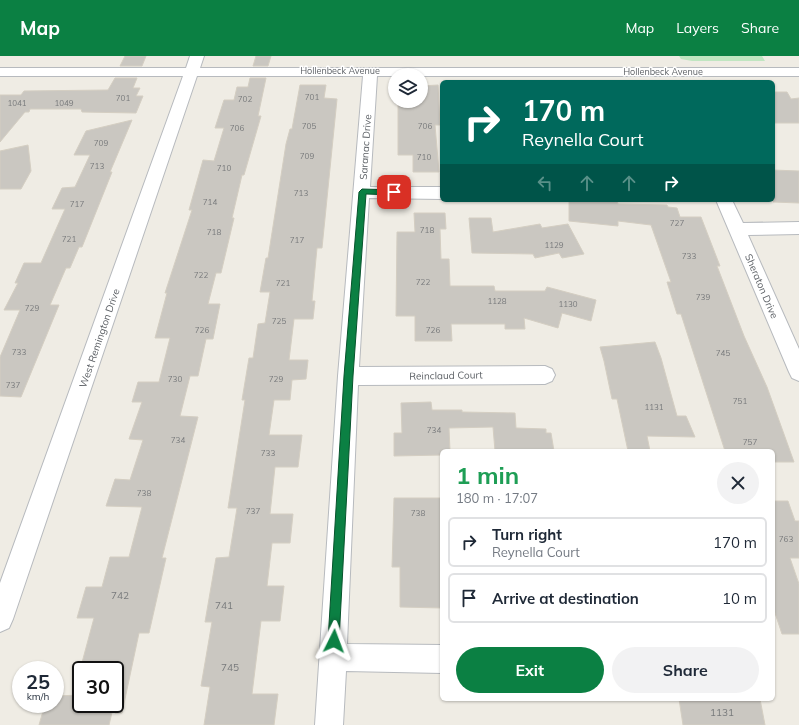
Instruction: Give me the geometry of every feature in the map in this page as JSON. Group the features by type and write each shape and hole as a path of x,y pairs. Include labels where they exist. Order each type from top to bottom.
{"street":[{"name":"West Remington Drive","path":"0,619 197,56"},
{"path":"660,59 668,77"},
{"name":"Hollenbeck Avenue","path":"0,72 370,71 668,77 799,72"},
{"name":"Saranac Drive","path":"329,725 348,376 370,71"},
{"path":"362,192 440,193"},
{"name":"Sheraton Drive","path":"725,202 799,372"},
{"path":"737,229 799,228"},
{"name":"Reinclaud Court","path":"348,376 545,375"},
{"path":"333,657 440,659"}],"green space":[{"path":"679,56 762,56 765,61 692,61 681,59"}],"building":[{"path":"125,56 146,56 142,66 120,66"},
{"path":"256,56 271,56 268,66 253,66"},
{"path":"115,78 137,78 133,88 140,88 136,96 143,96 136,113 82,112 81,109 30,109 29,112 25,112 0,142 0,95 21,95 24,91 108,90"},
{"path":"250,78 266,78 258,116 261,116 244,175 242,175 221,273 216,273 208,304 220,304 213,339 206,339 198,376 190,376 180,416 198,417 162,558 166,558 149,633 139,633 124,704 124,661 82,661 94,618 77,618 86,587 102,587 110,557 129,557 142,507 106,506 115,479 130,480 143,440 129,439 142,402 132,402 138,382 159,382 170,338 155,338 167,293 165,293 192,210 189,210 203,160 214,161 224,128 215,128 224,100 234,100 237,87 248,87"},
{"path":"300,85 326,85 324,98 337,99 322,248 317,248 312,301 315,301 313,319 294,319 289,360 308,360 306,379 292,380 290,400 274,400 269,435 302,435 298,467 275,467 270,514 293,514 290,543 272,543 267,586 284,586 280,621 261,621 252,694 278,694 274,725 204,725 210,687 201,686 212,622 205,622 216,558 229,557 237,508 228,508 245,400 242,400 249,358 253,358 258,324 265,323 270,292 260,292 266,258 268,258 286,144 290,129 292,129"},
{"path":"438,85 440,125 435,125 439,172 413,172 413,155 398,155 398,108 428,108 428,86"},
{"path":"775,92 787,92 791,99 799,98 799,123 775,123"},
{"path":"132,120 110,172 112,172 82,247 79,247 70,268 66,268 50,305 59,305 21,397 0,396 0,357 20,310 4,310 18,283 15,283 24,263 41,263 65,209 52,209 62,188 75,187 90,155 74,155 86,131"},
{"path":"28,145 31,171 21,189 0,189 0,151"},
{"path":"775,170 799,171 799,203 773,202 775,202"},
{"path":"569,202 618,202 618,204 667,205 668,207 677,208 680,217 701,217 720,266 717,266 744,336 767,387 794,462 775,462 775,449 724,449 681,314 677,314 667,282 671,282 651,225 618,221 618,226 569,221"},
{"path":"414,213 445,213 446,229 440,229 441,259 449,259 450,286 494,286 495,291 545,291 547,287 596,300 591,321 562,313 558,328 524,318 525,329 505,329 505,324 451,324 452,341 415,341 415,316 396,316 397,232 415,232"},
{"path":"469,218 491,218 493,232 540,224 542,228 568,224 584,254 562,258 559,253 535,258 533,254 472,253"},
{"path":"655,342 677,416 686,416 695,437 647,436 650,449 628,449 617,399 612,399 600,347"},
{"path":"431,402 432,410 515,413 516,428 546,429 546,433 551,433 554,449 495,449 493,427 449,428 450,449 440,449 440,455 394,456 394,433 402,433 401,403"},
{"path":"394,498 440,498 440,608 400,607 400,567 392,567"},
{"path":"775,501 788,501 795,521 799,521 799,558 790,558 799,584 799,634 782,634 775,613"},
{"path":"72,695 72,713 112,713 109,725 39,725 42,713 64,713 64,696"},
{"path":"679,701 760,701 765,725 683,725"}],"route":[{"path":"334,641 348,376 362,192 394,192"}]}
